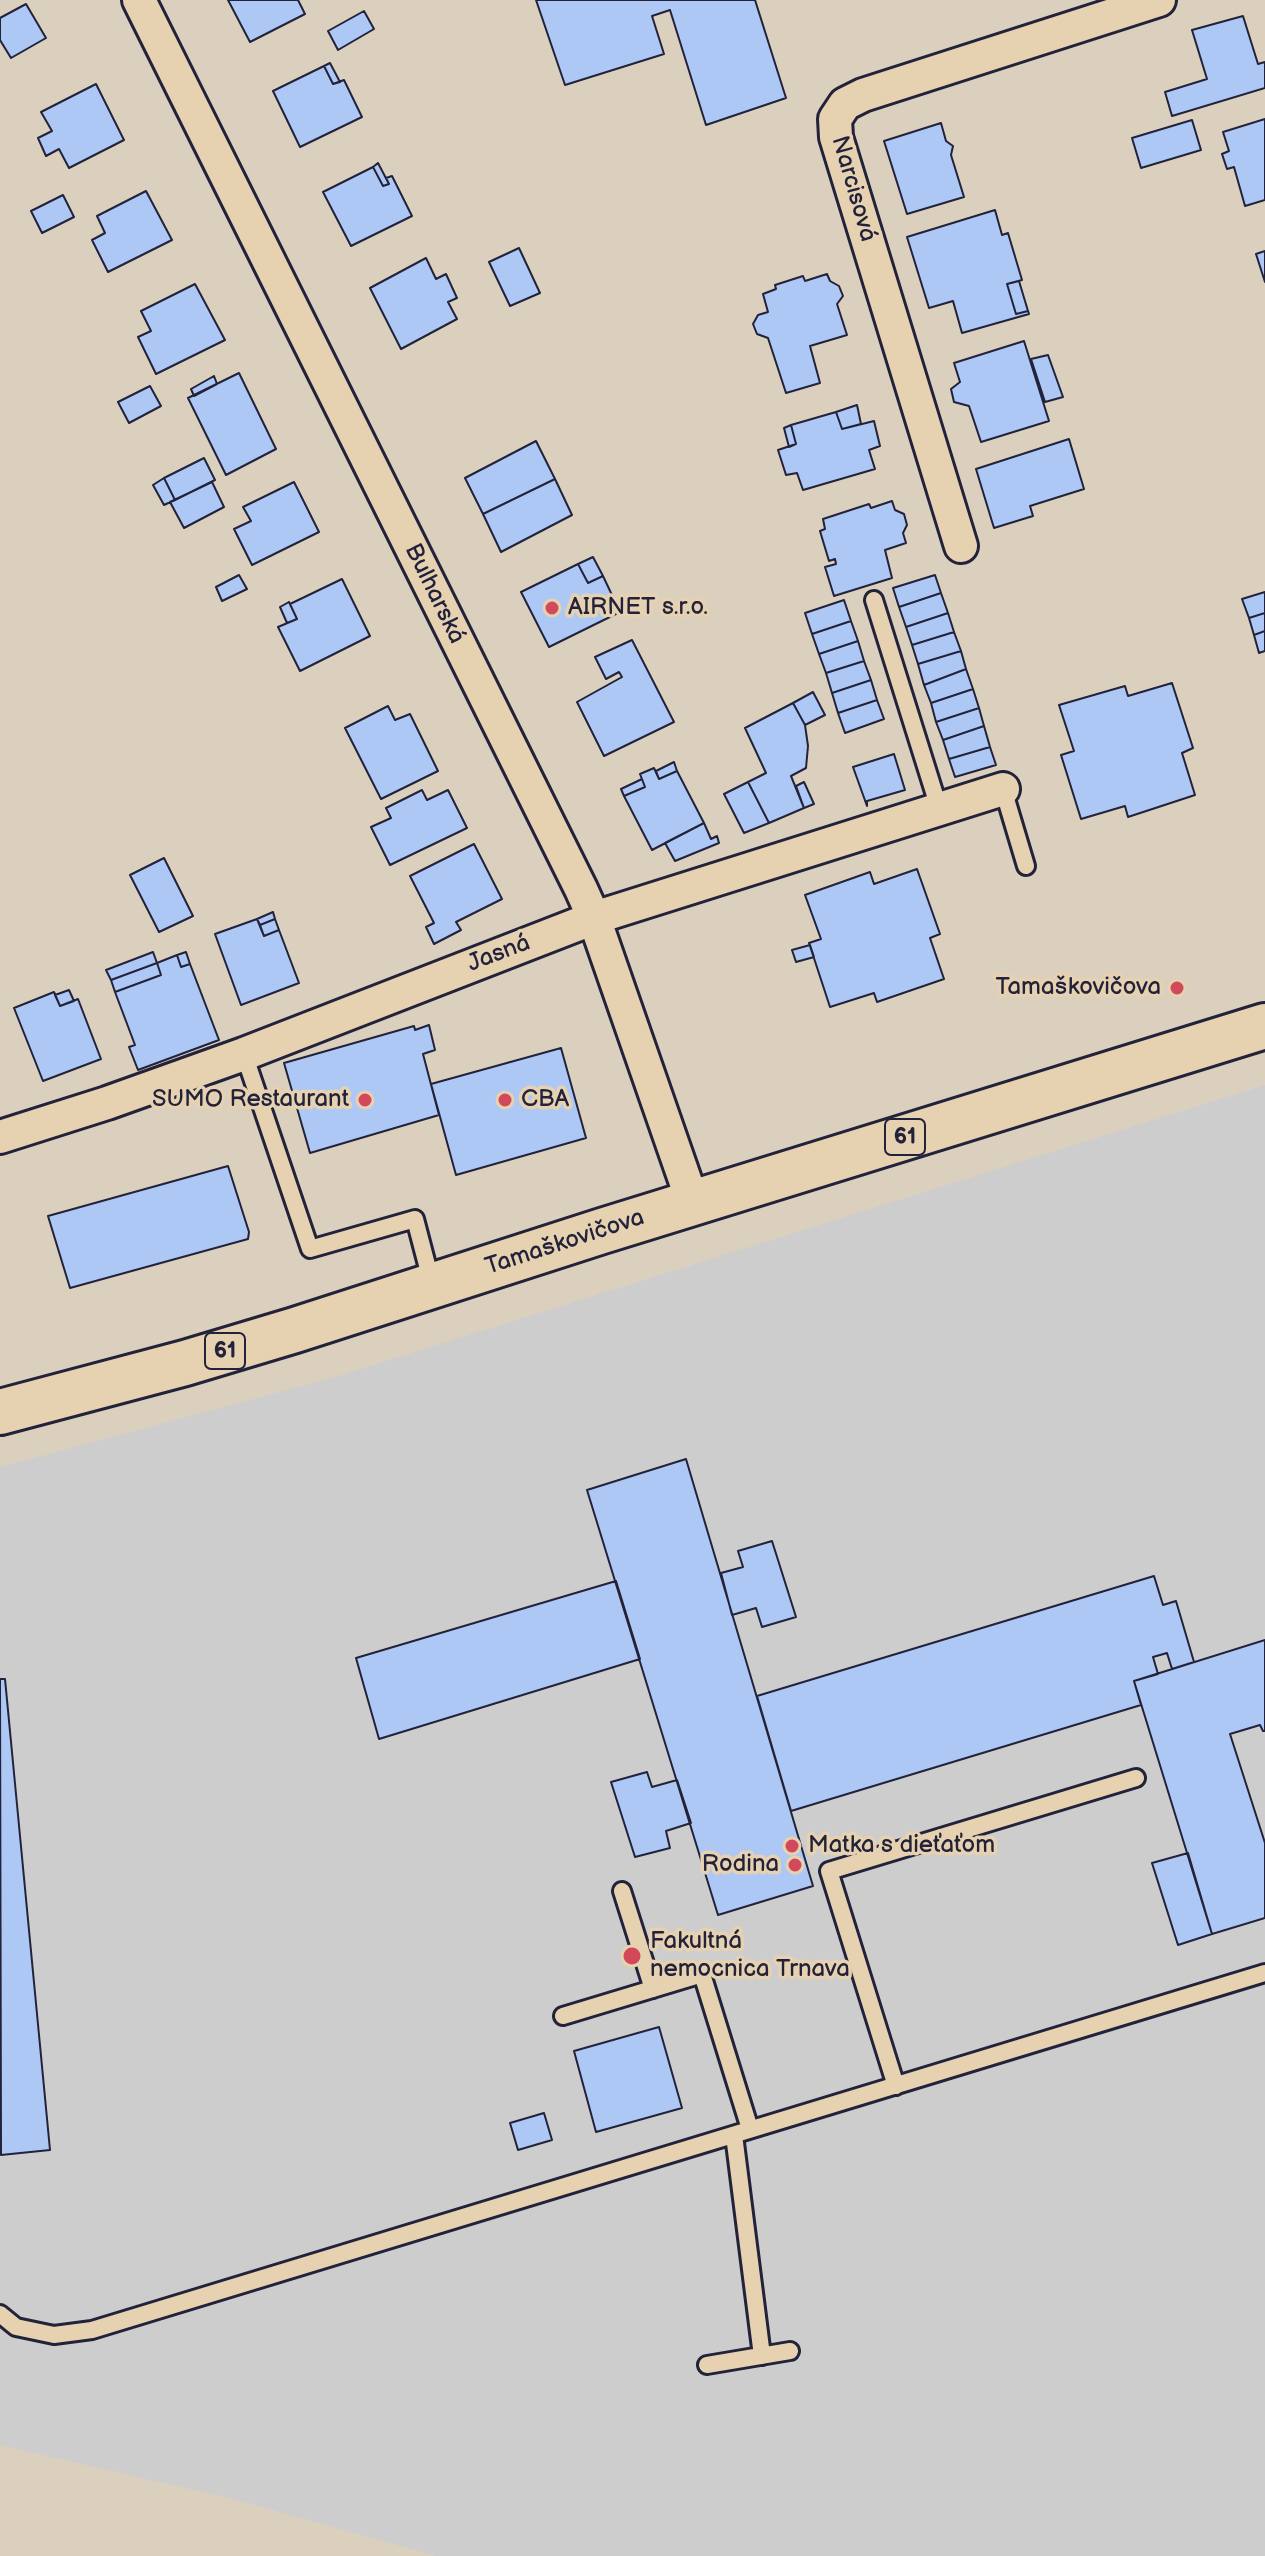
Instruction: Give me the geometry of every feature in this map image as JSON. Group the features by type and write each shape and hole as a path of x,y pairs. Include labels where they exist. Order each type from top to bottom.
{"main road":[{"name":"Tamaškovičova","path":"0,1412 198,1359 1265,1026"}],"street":[{"name":"Bulharská","path":"139,0 594,918 693,1203"},
{"name":"Narcisová","path":"961,546 836,137 835,119 845,104 863,95 1159,0"},
{"name":"Jasná","path":"0,1137 244,1054 594,918 1003,789"}],"lane":[{"path":"874,600 939,808"},
{"path":"1003,789 1026,866"},
{"path":"244,1054 310,1249 415,1219 433,1285"},
{"path":"896,2086 829,1871 1136,1778"},
{"path":"622,1891 653,1989"},
{"path":"0,2314 16,2327 54,2335 92,2330 1265,1973"},
{"path":"563,2016 702,1974 742,2132 762,2356"},
{"path":"707,2365 790,2351"}],"shaded area":[{"name":"Fakultná nemocnica Trnava","path":"1265,1085 1265,2556 436,2556 237,2500 0,2445 0,1467 332,1378"}],"building":[{"path":"228,0 298,0 305,14 250,42"},
{"path":"536,0 755,0 786,98 706,125 670,10 652,16 664,54 565,85"},
{"path":"26,4 46,38 11,58 0,40 0,18"},
{"path":"364,11 374,29 338,50 328,31"},
{"path":"1243,16 1258,64 1265,62 1265,88 1172,116 1165,92 1207,79 1192,30"},
{"path":"330,63 340,82 333,84 324,66"},
{"path":"324,66 333,84 344,80 362,117 300,147 273,91"},
{"path":"96,84 124,140 69,168 59,149 46,156 38,138 52,131 41,112"},
{"path":"1265,119 1265,200 1245,206 1234,167 1227,169 1222,154 1229,151 1223,132"},
{"path":"1192,120 1201,150 1141,168 1132,138"},
{"path":"941,123 946,141 953,146 951,155 964,197 907,214 884,141"},
{"path":"378,163 389,184 383,186 373,167"},
{"path":"373,167 383,186 389,184 386,178 392,176 412,216 351,246 323,192"},
{"path":"146,191 172,240 108,272 92,240 105,233 97,216"},
{"path":"63,195 74,217 42,233 31,211"},
{"path":"995,210 1002,235 1008,233 1022,280 1007,284 1016,314 1028,311 1029,314 962,333 953,301 929,308 907,237"},
{"path":"519,248 540,293 510,306 489,262"},
{"path":"1265,251 1265,282 1256,254"},
{"path":"426,258 436,279 446,274 457,298 448,302 457,319 401,349 370,288"},
{"path":"827,274 830,281 839,286 843,296 837,304 847,335 810,346 820,383 786,393 768,338 757,334 753,324 758,315 768,312 763,294 776,289 775,285 803,276 805,281"},
{"path":"1019,281 1028,311 1016,314 1007,284"},
{"path":"195,284 225,340 156,374 138,337 151,331 141,311"},
{"path":"1024,341 1049,421 981,442 969,406 954,402 951,389 960,382 954,363"},
{"path":"1048,355 1063,397 1045,402 1031,359"},
{"path":"239,373 276,449 226,475 188,398"},
{"path":"214,376 217,384 194,396 191,389"},
{"path":"150,386 161,406 129,423 118,402"},
{"path":"857,405 861,424 842,429 836,412"},
{"path":"836,412 842,429 874,421 880,446 869,450 875,469 803,490 797,473 786,475 778,450 796,444 791,425"},
{"path":"791,425 796,444 789,447 784,428"},
{"path":"1069,439 1084,489 1030,506 1033,516 994,528 976,469"},
{"path":"536,441 555,479 483,514 465,478"},
{"path":"204,458 215,480 175,500 164,478"},
{"path":"164,478 175,500 164,505 153,485"},
{"path":"555,479 572,515 501,552 483,514"},
{"path":"212,482 224,507 184,528 170,502"},
{"path":"294,482 319,532 252,565 234,529 251,521 243,507"},
{"path":"892,501 895,510 904,514 907,525 903,533 906,543 885,550 892,578 834,596 825,567 836,564 835,559 829,561 820,531 825,529 823,519 869,504 871,508"},
{"path":"593,557 603,576 588,583 578,564"},
{"path":"578,564 588,583 603,576 620,612 549,647 521,592"},
{"path":"239,575 247,589 222,601 216,587"},
{"path":"935,575 941,593 899,607 893,588"},
{"path":"342,579 370,636 300,671 278,627 297,619 290,604"},
{"path":"1265,592 1265,613 1249,618 1242,599"},
{"path":"941,593 948,613 906,627 899,607"},
{"path":"844,600 851,621 812,634 805,613"},
{"path":"289,602 297,619 287,623 280,607"},
{"path":"948,613 954,632 912,645 906,627"},
{"path":"1265,613 1265,631 1254,635 1249,618"},
{"path":"851,621 858,641 819,654 812,634"},
{"path":"1265,631 1265,651 1259,653 1254,635"},
{"path":"954,632 961,651 918,664 912,645"},
{"path":"632,640 674,722 604,756 577,702 622,677 619,672 606,679 595,657"},
{"path":"858,641 864,661 826,673 819,654"},
{"path":"961,651 966,669 924,685 918,664"},
{"path":"864,661 871,680 832,693 826,673"},
{"path":"966,669 973,689 931,703 924,685"},
{"path":"871,680 877,700 838,713 832,693"},
{"path":"1172,683 1193,748 1182,753 1195,795 1128,817 1125,806 1081,819 1061,755 1074,751 1059,705 1125,686 1128,696"},
{"path":"973,689 979,708 936,722 931,703"},
{"path":"813,692 825,715 805,725 793,703"},
{"path":"877,700 884,719 845,733 838,713"},
{"path":"793,703 805,725 808,746 806,768 791,776 804,808 769,823 748,782 766,773 745,728"},
{"path":"388,706 395,720 410,714 438,771 381,799 345,728"},
{"path":"979,708 984,726 943,740 936,722"},
{"path":"984,726 990,747 949,759 943,740"},
{"path":"990,747 996,765 955,777 949,759"},
{"path":"894,754 905,790 867,801 867,806 853,767"},
{"path":"674,762 677,771 659,779 656,771"},
{"path":"654,768 659,779 677,771 704,823 652,850 624,796 645,787 640,774"},
{"path":"642,779 645,787 624,796 621,789"},
{"path":"748,782 769,823 744,833 724,794"},
{"path":"804,782 814,804 804,808 796,786"},
{"path":"422,790 427,800 448,790 467,828 390,865 371,827 391,818 386,808"},
{"path":"704,823 711,839 717,836 719,843 675,861 665,843"},
{"path":"474,844 502,899 456,922 461,930 434,944 426,927 434,923 410,876"},
{"path":"164,858 193,916 159,932 130,875"},
{"path":"917,869 940,934 930,938 944,979 877,1002 874,993 830,1007 809,943 821,939 805,895 870,872 874,884"},
{"path":"273,912 275,919 260,925 257,919"},
{"path":"257,919 264,936 279,930 299,983 241,1005 215,934"},
{"path":"275,919 279,930 264,936 260,925"},
{"path":"810,945 814,957 796,962 792,950"},
{"path":"153,952 157,963 111,980 106,970"},
{"path":"186,952 190,964 181,967 177,955"},
{"path":"177,955 181,967 190,964 219,1040 138,1070 129,1047 135,1045 115,992 161,975 157,963"},
{"path":"157,963 161,975 115,992 111,980"},
{"path":"69,990 74,1001 60,1006 55,995"},
{"path":"54,992 60,1006 78,999 101,1059 43,1081 14,1008"},
{"name":"SUMO Restaurant","path":"429,1025 435,1050 423,1054 439,1115 310,1153 284,1063 414,1026 415,1030"},
{"name":"CBA","path":"561,1048 586,1138 456,1175 431,1084"},
{"path":"228,1166 249,1232 248,1239 70,1288 48,1216"},
{"path":"686,1459 813,1886 718,1915 587,1490"},
{"path":"772,1541 796,1617 762,1627 756,1608 732,1615 721,1573 743,1567 738,1551"},
{"path":"1154,1576 1163,1605 1176,1601 1194,1662 1172,1669 1167,1653 1153,1657 1158,1674 1134,1681 1141,1705 791,1811 757,1696"},
{"path":"616,1581 640,1659 379,1739 356,1658"},
{"path":"1265,1640 1265,1731 1260,1725 1230,1734 1265,1843 1265,1918 1212,1934 1134,1681"},
{"path":"0,1679 5,1679 50,2150 1,2155"},
{"path":"647,1772 652,1787 677,1780 691,1823 666,1831 670,1848 635,1857 611,1782"},
{"path":"1188,1853 1212,1934 1178,1945 1152,1863"},
{"path":"659,2027 682,2108 596,2132 574,2051"},
{"path":"544,2113 552,2140 518,2150 510,2123"}],"place":[{"name":"AIRNET s.r.o.","path":"552,608"},
{"name":"Tamaškovičova","path":"1177,988"},
{"name":"SUMO Restaurant","path":"365,1100"},
{"name":"CBA","path":"505,1100"},
{"name":"Matka s dieťaťom","path":"792,1846"},
{"name":"Rodina","path":"795,1865"},
{"name":"Fakultná nemocnica Trnava","path":"632,1956"}]}
